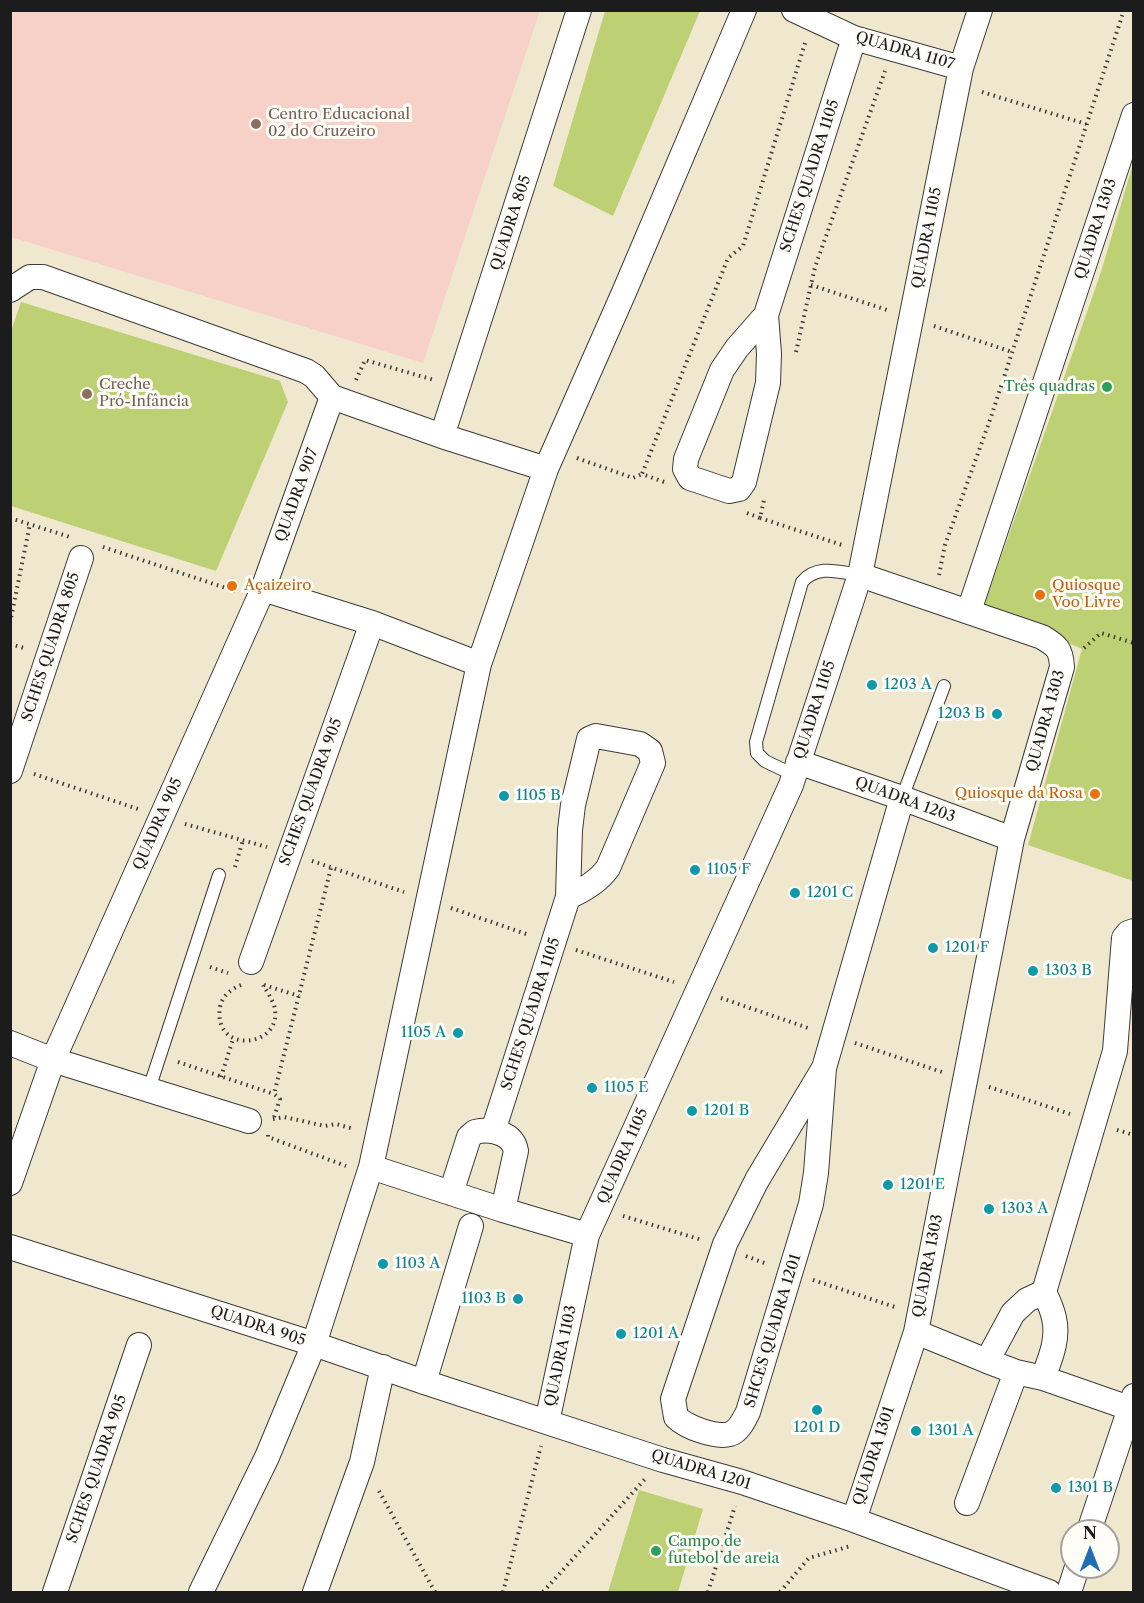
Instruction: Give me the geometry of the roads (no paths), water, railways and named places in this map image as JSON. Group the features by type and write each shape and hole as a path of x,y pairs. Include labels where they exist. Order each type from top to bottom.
{"street":[{"name":"QUADRA 805","path":"442,436 579,10"},
{"path":"314,1344 370,1170 478,664 550,459 625,290 744,10"},
{"name":"QUADRA 1107","path":"794,10 854,38 959,76 980,10"},
{"name":"SCHES QUADRA 1105","path":"766,315 737,348 722,370 686,459 685,469 690,478 729,491 739,489 744,482 768,383 769,354 766,315 854,38"},
{"name":"QUADRA 1105","path":"587,1235 791,785 862,563 959,76"},
{"name":"QUADRA 1303","path":"917,1323 1012,839 1062,667 1061,655 1056,646 1042,637 969,611 1134,115"},
{"path":"10,290 30,277 43,277 306,371 314,376 332,397 442,436 550,459"},
{"name":"QUADRA 907","path":"260,594 332,397"},
{"name":"SCHES QUADRA 805","path":"10,771 84,547"},
{"path":"862,563 969,611"},
{"path":"260,594 372,622 478,664"},
{"name":"QUADRA 905","path":"10,1183 53,1060 260,594"},
{"name":"SCHES QUADRA 905","path":"247,973 372,622"},
{"name":"SCHES QUADRA 1105","path":"493,1131 568,897 573,805 589,739 596,736 640,744 650,751 653,763 608,868 602,877 584,891 568,897"},
{"name":"QUADRA 1203","path":"796,769 902,798 1012,839"},
{"name":"SHCES QUADRA 1201","path":"824,1068 757,1180 724,1247 673,1399 676,1417 696,1430 730,1434 740,1428 748,1412 806,1224 814,1184 824,1068 902,798"},
{"path":"1043,1378 1052,1353 1055,1335 1054,1319 1044,1292 1115,1051 1124,938 1128,933 1134,931"},
{"path":"1115,1051 1134,1024"},
{"path":"10,1043 53,1060 249,1121"},
{"path":"451,1193 470,1137 475,1132 493,1131 511,1139 516,1151 503,1210"},
{"path":"370,1170 587,1235"},
{"path":"424,1382 471,1226"},
{"name":"QUADRA 1103","path":"314,1344 547,1422 587,1235"},
{"name":"QUADRA 905","path":"10,1247 314,1344 267,1457 201,1593"},
{"path":"987,1361 1013,1313 1027,1300 1044,1292"},
{"path":"917,1323 987,1361 1016,1372 1131,1402 1093,1519"},
{"name":"QUADRA 1301","path":"917,1323 854,1520 1049,1593"},
{"name":"SCHES QUADRA 905","path":"55,1593 139,1345"},
{"path":"315,1593 362,1462 383,1367"},
{"path":"967,1503 1016,1372"},
{"name":"QUADRA 1201","path":"547,1422 663,1460 742,1482 854,1520"}],"lane":[{"path":"796,769 765,761 757,753 756,742 802,582 807,575 815,572 862,563"},
{"path":"902,798 944,686"},
{"path":"149,1089 219,875"}],"place":[{"name":"Centro Educacional 02 do Cruzeiro","path":"256,124"},
{"name":"Três quadras","path":"1107,387"},
{"name":"Creche Pró-Infância","path":"87,394"},
{"name":"Açaizeiro","path":"232,586"},
{"name":"Quiosque Voo Livre","path":"1040,595"},
{"name":"1203 A","path":"872,685"},
{"name":"1203 B","path":"997,714"},
{"name":"Quiosque da Rosa","path":"1095,794"},
{"name":"1105 B","path":"504,796"},
{"name":"1105 F","path":"695,870"},
{"name":"1201 C","path":"795,893"},
{"name":"1201 F","path":"933,948"},
{"name":"1303 B","path":"1033,971"},
{"name":"1105 A","path":"458,1033"},
{"name":"1105 E","path":"592,1088"},
{"name":"1201 B","path":"692,1111"},
{"name":"1201 E","path":"888,1185"},
{"name":"1303 A","path":"989,1209"},
{"name":"1103 A","path":"383,1264"},
{"name":"1103 B","path":"518,1299"},
{"name":"1201 A","path":"621,1334"},
{"name":"1201 D","path":"817,1410"},
{"name":"1301 A","path":"916,1431"},
{"name":"1301 B","path":"1056,1488"},
{"name":"Campo de futebol de areia","path":"656,1551"}]}
